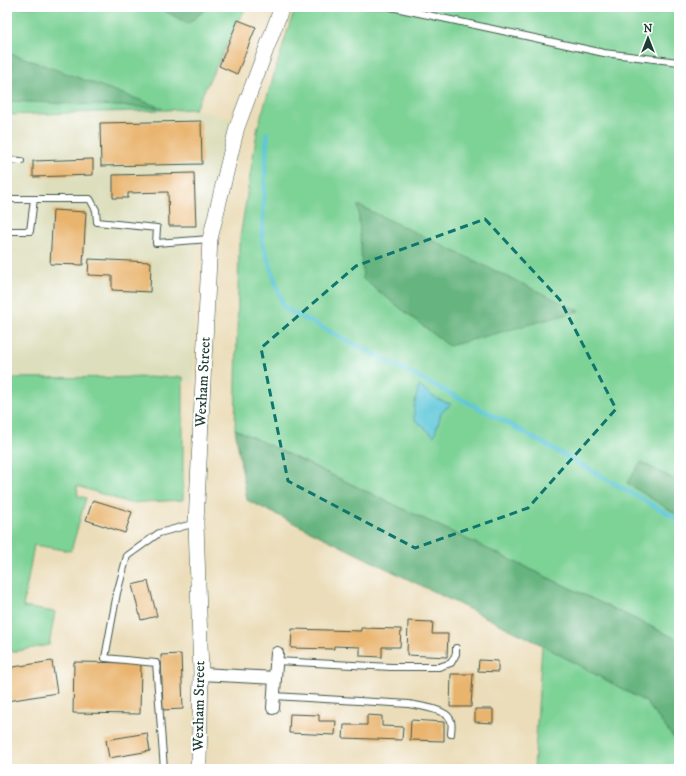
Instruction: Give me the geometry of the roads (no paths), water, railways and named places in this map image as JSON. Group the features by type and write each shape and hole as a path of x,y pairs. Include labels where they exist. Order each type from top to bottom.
{"street":[{"name":"Wexham Street","path":"197,769 199,760 201,674 196,523 210,239 237,127 282,7"},
{"path":"273,708 276,657"},
{"path":"201,674 275,678"}],"lane":[{"path":"391,7 604,53 679,62"},
{"path":"7,160 21,161"},
{"path":"7,231 30,231 34,199"},
{"path":"7,200 90,199 96,210 96,222 157,228 156,243 210,239"},
{"path":"164,769 156,663 105,658 117,593 127,556 159,533 196,523"},
{"path":"276,657 392,667 438,667 451,663 456,654 456,648"},
{"path":"274,696 409,704 426,707 445,713 449,716 451,720 451,734"}],"water":[{"path":"419,386 437,399 451,404 441,413 434,436 414,419 414,406"}],"waterway":[{"path":"267,133 262,241 284,308 502,420 679,520"}]}
